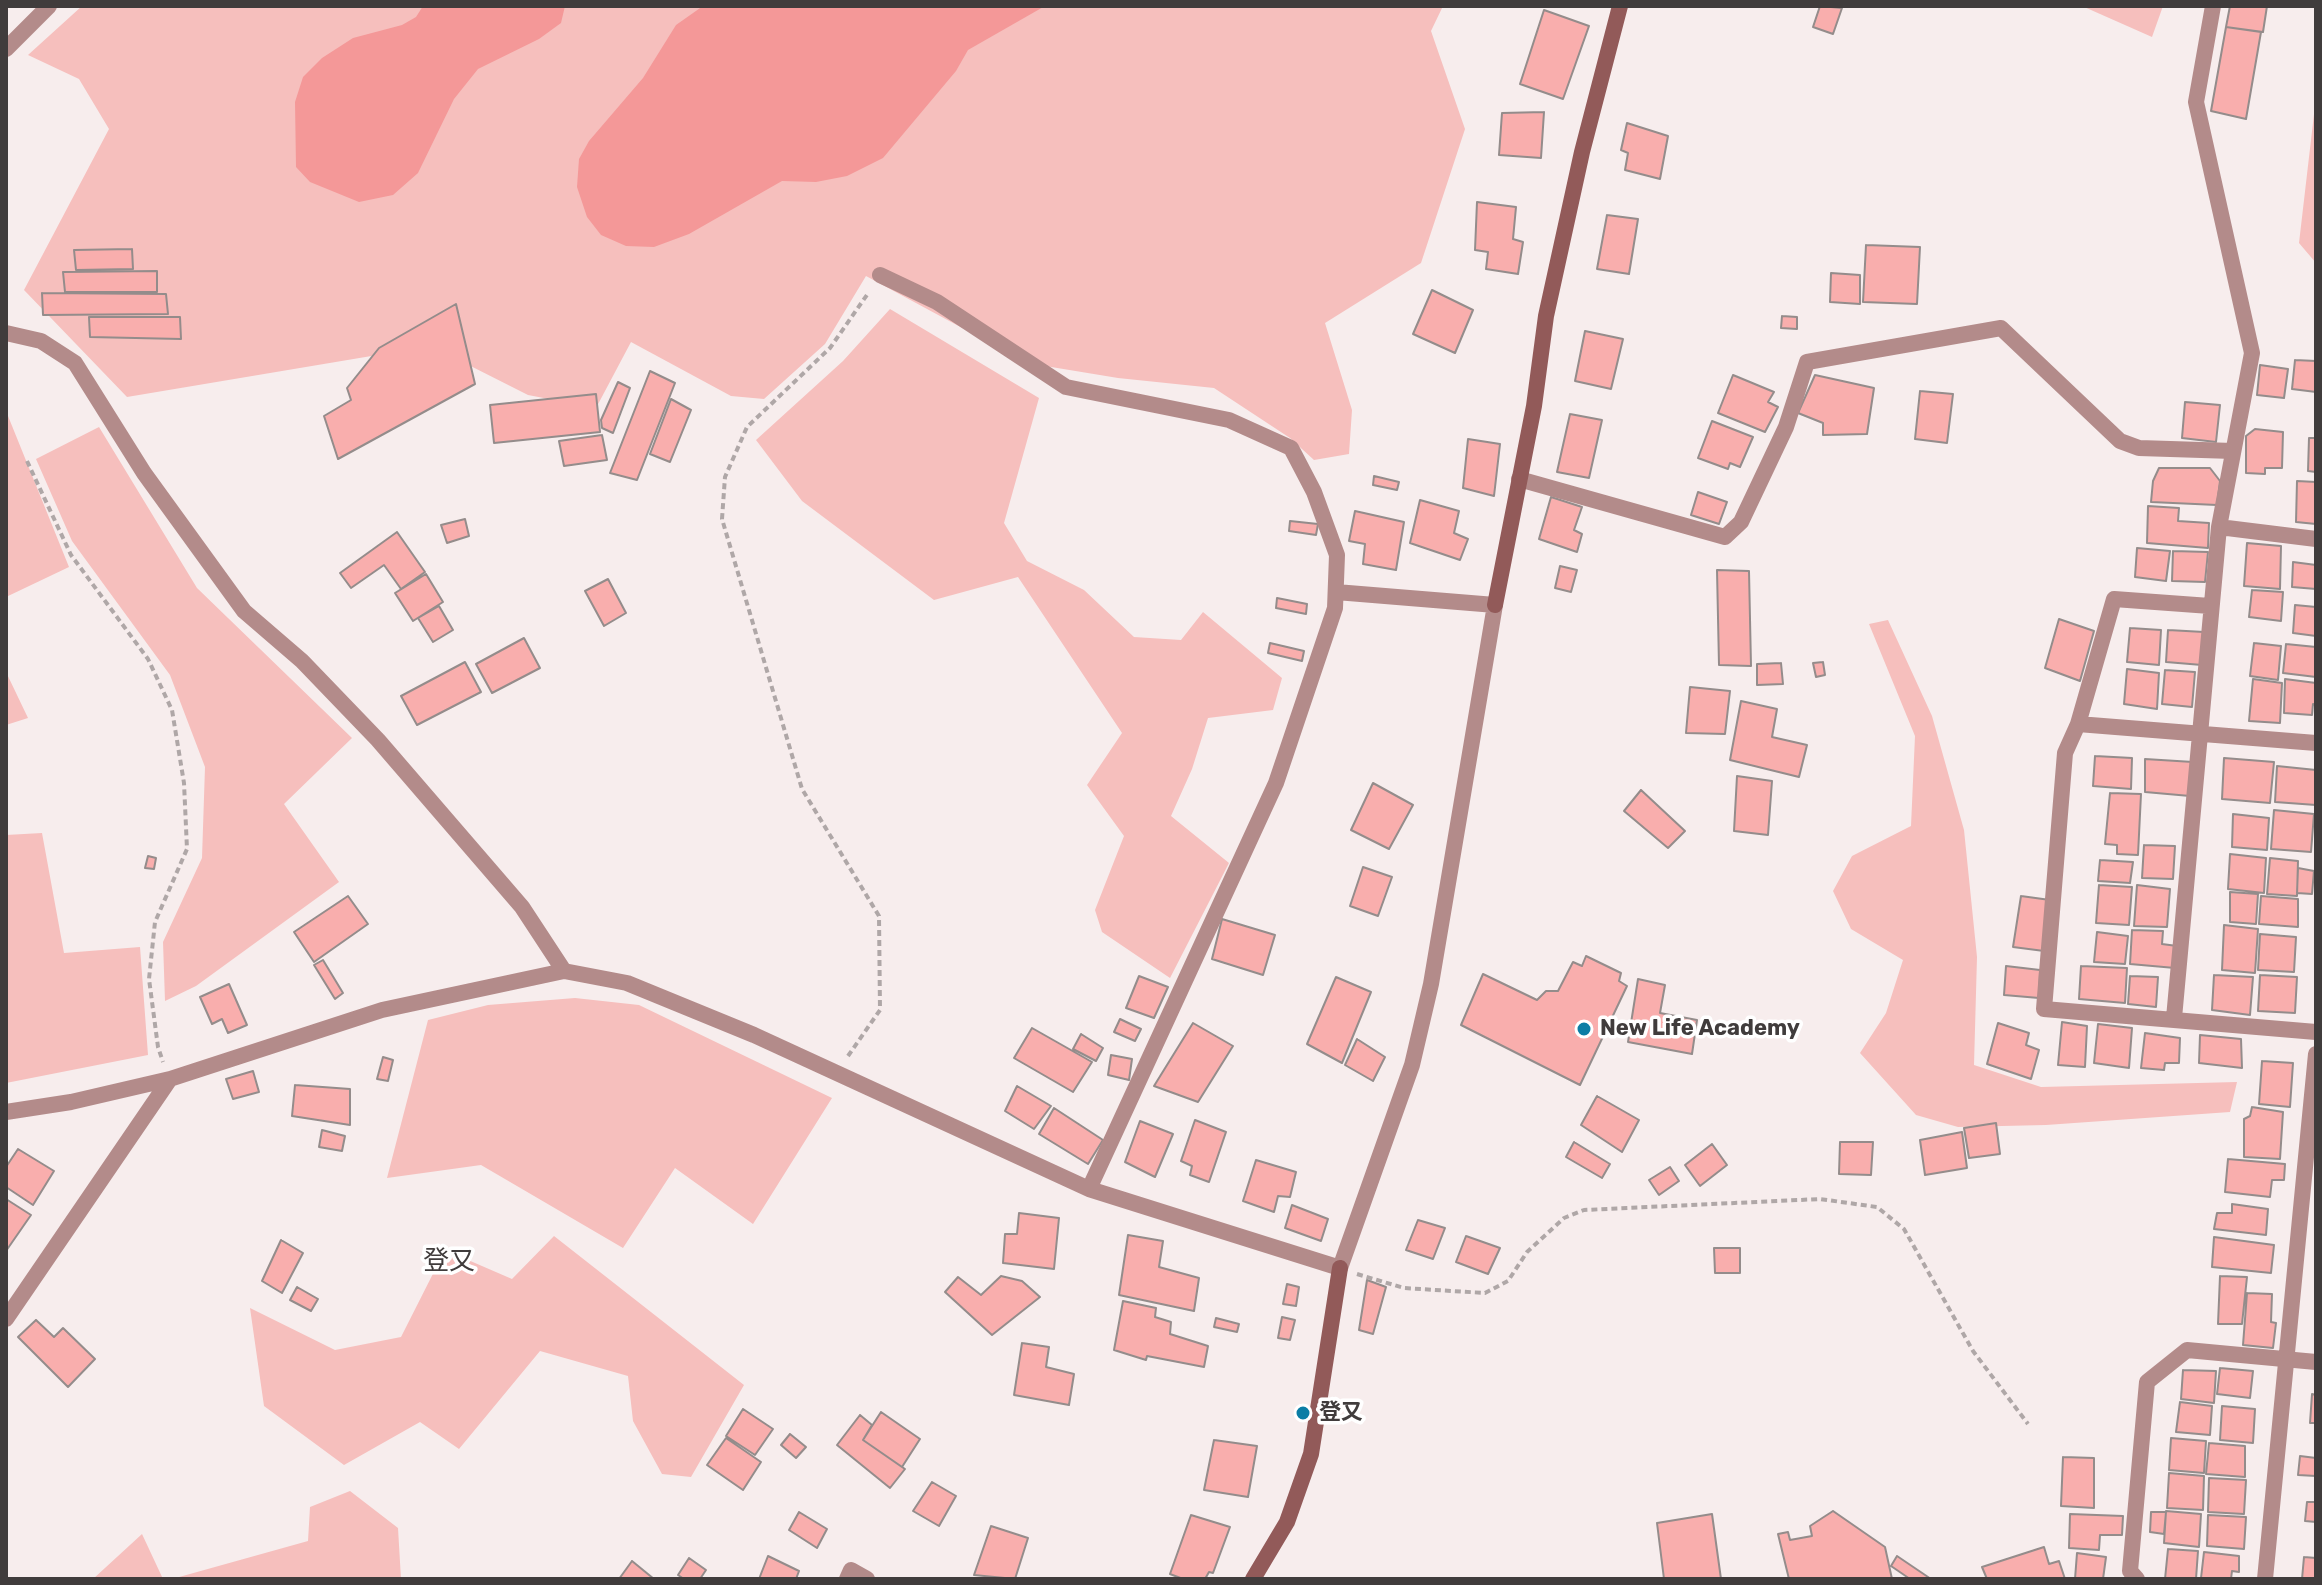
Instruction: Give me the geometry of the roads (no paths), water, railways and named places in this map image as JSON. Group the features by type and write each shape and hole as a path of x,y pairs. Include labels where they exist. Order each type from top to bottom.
{"street":[{"path":"6,49 49,6"},
{"path":"1253,1579 1287,1522 1311,1454 1340,1268 1419,1038 1495,605 1534,406 1546,316 1582,152 1620,6"},
{"path":"2174,1018 2219,527 2252,353 2196,102 2213,6"},
{"path":"880,275 937,302 1066,387 1229,420 1291,448 1314,492 1337,555 1335,608 1276,783 1089,1189"},
{"path":"1519,479 1725,537 1741,522 1748,509 1786,427 1807,362 2001,328 2120,441 2139,448 2233,451"},
{"path":"6,333 41,341 75,363 144,473 244,611 302,661 378,740 522,907 564,971"},
{"path":"2219,527 2316,539"},
{"path":"1336,592 1495,605"},
{"path":"2210,606 2114,599 2078,724 2065,753 2044,1009 2316,1032"},
{"path":"2078,724 2316,743"},
{"path":"6,1112 71,1102 170,1079 382,1010 564,971 627,983 838,1071 1089,1189 1340,1268"},
{"path":"2265,1579 2316,1054"},
{"path":"6,1319 170,1079"},
{"path":"2137,1579 2130,1571 2147,1382 2187,1350 2316,1362"},
{"path":"847,1579 851,1570 867,1579"}],"place":[{"name":"New Life Academy","path":"1584,1029"},
{"name":"登又","path":"1303,1413"}],"district":[{"name":"登又","path":"449,1261"}]}
